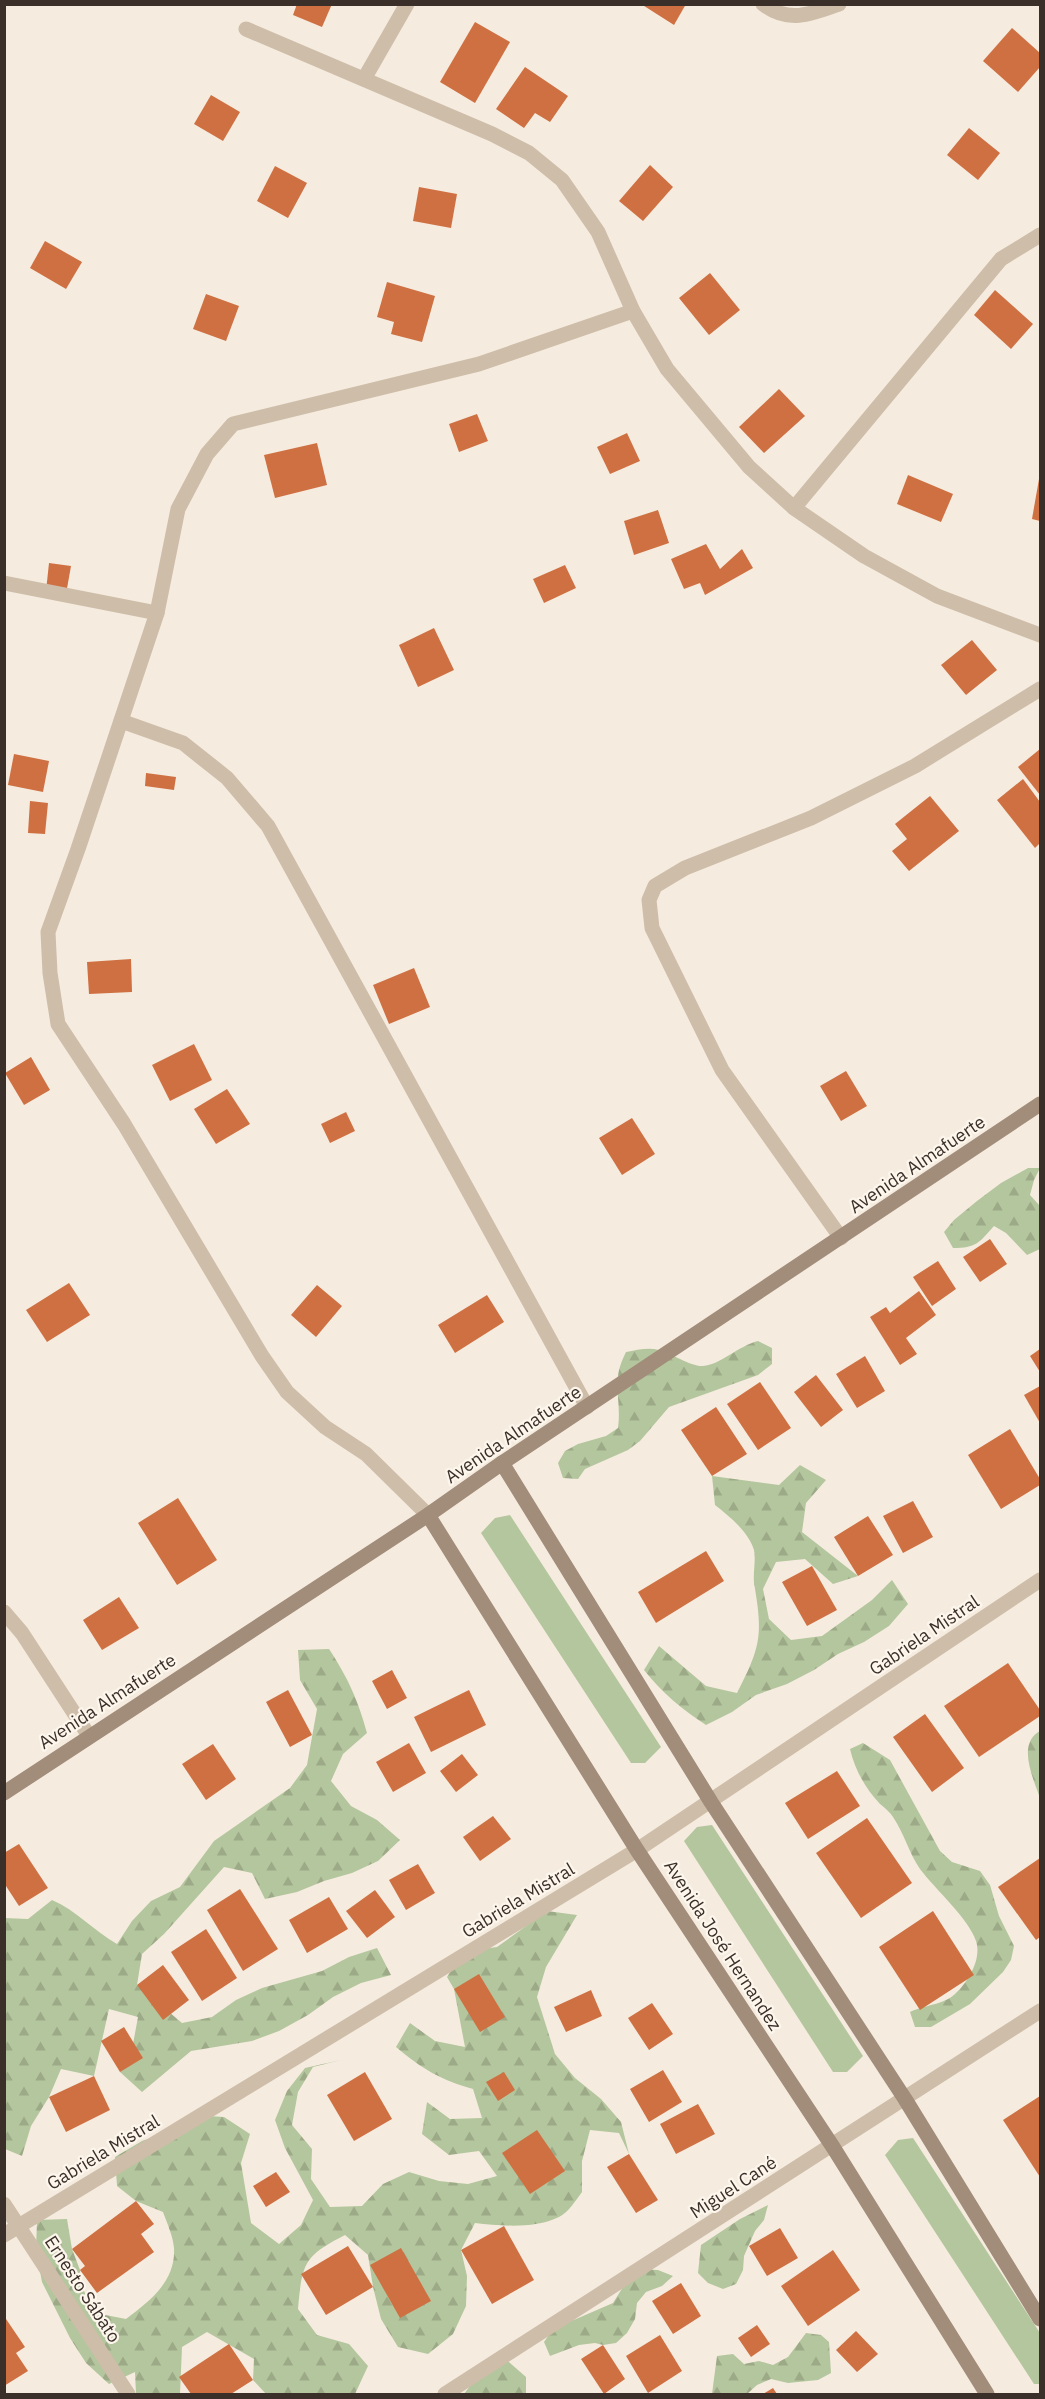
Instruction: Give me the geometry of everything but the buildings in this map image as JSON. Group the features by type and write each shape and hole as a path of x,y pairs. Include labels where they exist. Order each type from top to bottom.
{"street":[{"path":"363,79 407,4"},
{"path":"763,4 774,13 805,16 839,4"},
{"path":"246,29 492,134 529,153 562,180 598,232 633,311 667,369 748,467 794,507 864,556 937,596 1041,635"},
{"path":"794,507 1001,259 1041,234"},
{"path":"428,1515 366,1454 325,1427 287,1392 262,1356 124,1124 58,1024 50,973 48,932 157,613 178,509 207,454 233,424 479,364 633,311"},
{"path":"4,583 157,613"},
{"path":"841,1238 722,1071 651,928 649,900 655,886 686,868 811,818 915,766 1041,689"},
{"path":"121,721 183,743 227,778 268,826 587,1407"},
{"name":"Avenida Almafuerte","path":"4,1793 428,1515 502,1463 1041,1104"},
{"path":"502,1463 711,1802 905,2099 1041,2319"},
{"name":"Avenida José Hernandez","path":"428,1515 637,1850 833,2147 987,2394"},
{"name":"Gabriela Mistral","path":"4,2235 637,1850 1041,1581"},
{"path":"4,1612 22,1633 88,1736"},
{"name":"Miguel Cané","path":"445,2394 833,2147 1041,2011"},
{"name":"Ernesto Sábato","path":"4,2204 128,2394"}],"green space":[{"path":"1028,1168 1040,1168 1030,1195 1040,1206 1040,1249 1027,1255 1006,1233 994,1226 972,1246 953,1248 944,1232 954,1220 1001,1183"},
{"path":"758,1341 772,1348 772,1364 758,1375 669,1407 640,1441 628,1450 585,1469 578,1479 563,1478 558,1463 565,1451 578,1444 606,1436 618,1428 617,1381 626,1352 655,1349 703,1366"},
{"path":"800,1465 826,1480 806,1503 802,1532 858,1576 833,1584 805,1559 776,1562 763,1589 769,1619 791,1640 822,1636 872,1600 892,1580 908,1604 889,1626 864,1642 838,1654 787,1684 756,1695 732,1712 706,1725 673,1700 644,1670 659,1646 706,1686 737,1693 751,1663 759,1628 754,1583 754,1550 743,1531 715,1505 712,1476 779,1485"},
{"path":"510,1515 661,1747 645,1763 631,1763 481,1533 495,1518"},
{"path":"329,1649 352,1690 367,1733 343,1754 331,1781 351,1806 377,1820 400,1840 378,1861 352,1873 297,1892 265,1899 252,1873 224,1867 164,1934 142,1954 137,1985 182,2023 212,2017 236,2000 262,1988 322,1971 349,1957 377,1948 391,1975 361,1983 333,1997 308,2015 279,2031 252,2041 191,2051 142,2092 120,2072 133,2044 138,2017 109,2009 94,2076 61,2069 49,2097 31,2126 22,2156 5,2149 4,1918 28,1919 52,1900 69,1909 117,1944 132,1921 151,1901 180,1887 214,1841 290,1788 307,1765 317,1709 300,1680 298,1650"},
{"path":"1040,1731 1040,1798 1031,1772 1028,1753 1029,1744"},
{"path":"863,1743 890,1760 940,1851 952,1862 980,1871 990,1885 999,1916 1014,1946 1011,1960 1003,1972 970,2004 931,2027 915,2027 910,2012 950,1998 960,1989 973,1970 977,1955 976,1941 959,1914 920,1869 893,1817 875,1798 861,1778 850,1749"},
{"path":"712,1825 863,2056 847,2072 833,2072 684,1841 697,1827"},
{"path":"547,1911 577,1915 546,1967 537,1997 555,2054 575,2078 601,2099 621,2122 629,2154 619,2133 590,2130 582,2161 582,2192 566,2213 549,2221 529,2225 507,2226 475,2223 461,2250 467,2276 466,2306 453,2334 428,2354 398,2347 381,2319 368,2255 345,2235 321,2249 308,2263 301,2281 298,2309 317,2335 349,2344 368,2366 355,2394 266,2394 253,2380 254,2359 207,2332 182,2347 180,2394 136,2394 135,2372 109,2384 86,2363 70,2338 42,2282 36,2250 37,2220 67,2219 72,2249 80,2270 81,2285 95,2313 126,2319 160,2289 171,2270 174,2248 163,2212 136,2201 117,2186 115,2157 142,2141 168,2132 193,2115 224,2117 250,2134 241,2163 251,2223 279,2244 301,2225 313,2200 285,2148 275,2120 287,2091 305,2068 341,2060 313,2067 298,2092 292,2125 312,2149 311,2179 330,2207 362,2206 383,2184 409,2172 439,2181 468,2184 497,2176 479,2151 449,2155 422,2134 427,2102 450,2119 482,2118 473,2089 432,2073 396,2047 410,2023 435,2041 465,2047 454,1989 447,1977 463,1952 497,1947"},
{"path":"913,2138 1040,2333 1040,2384 1034,2384 885,2155 898,2140"},
{"path":"768,2205 764,2220 755,2231 744,2256 743,2270 736,2284 723,2289 708,2283 698,2273 701,2245 740,2219"},
{"path":"641,2269 658,2270 673,2276 662,2286 646,2292 637,2303 635,2319 627,2333 616,2343 579,2345 550,2356 544,2342 553,2329 613,2303 628,2279"},
{"path":"806,2333 821,2335 829,2342 831,2373 818,2380 788,2383 771,2379 757,2385 747,2394 712,2394 717,2356 733,2354 744,2364 759,2361 773,2365 788,2357"},
{"path":"503,2357 526,2377 526,2394 464,2394 478,2375"}]}
